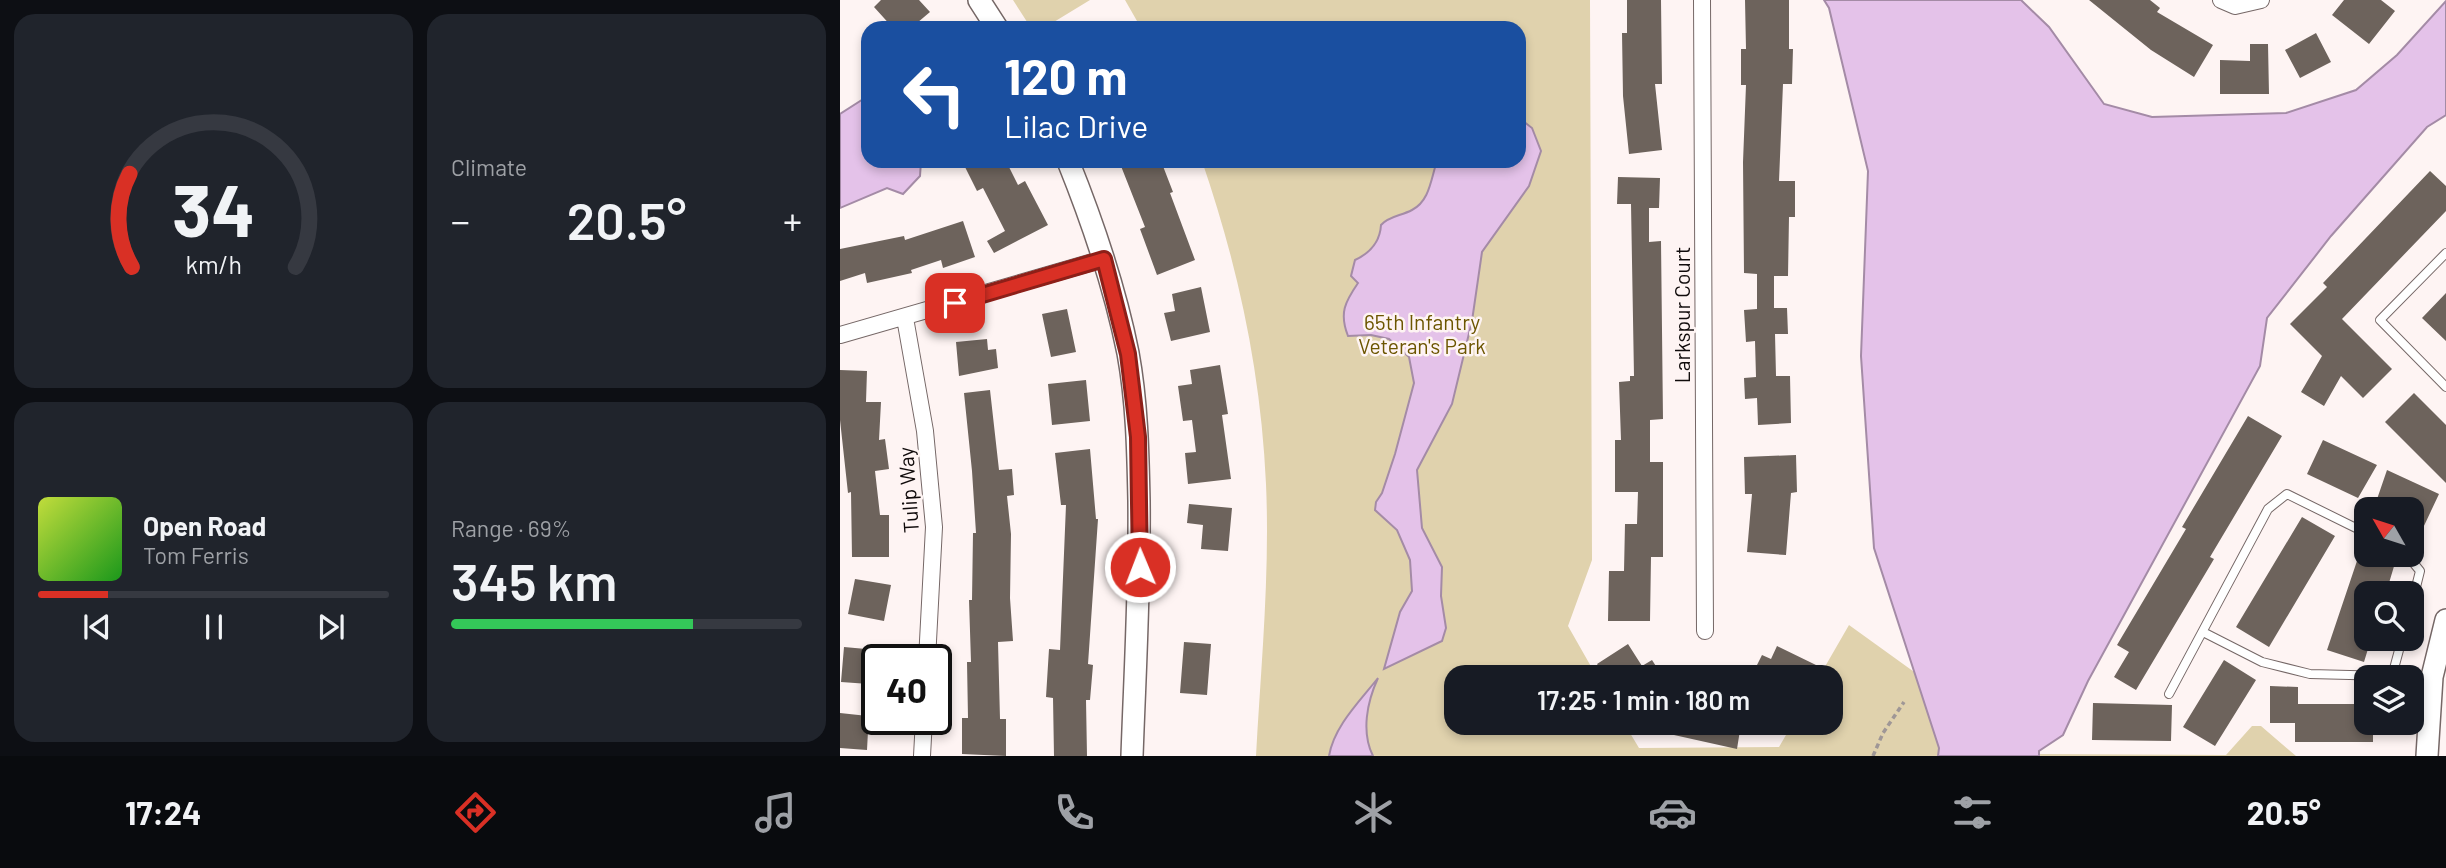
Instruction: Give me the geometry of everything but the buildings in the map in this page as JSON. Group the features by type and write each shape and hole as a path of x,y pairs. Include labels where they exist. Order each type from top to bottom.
{"street":[{"path":"979,0 992,21"},
{"name":"Larkspur Court","path":"1702,0 1705,631"},
{"path":"2221,0 2235,6 2262,0"},
{"path":"1071,168 1104,259 1128,354 1138,437 1140,567 1132,756"},
{"path":"840,335 1104,259"},
{"name":"Tulip Way","path":"905,318 925,431 934,527 928,644"},
{"path":"2427,756 2446,620"},
{"path":"922,756 923,735"}],"lane":[{"path":"2446,253 2380,320 2446,387"},
{"path":"2169,694 2267,509 2287,494 2354,527"},
{"path":"2203,632 2262,662 2309,674 2354,675"}],"path":[{"path":"1873,756 1883,733 1904,702"}],"green space":[{"path":"1013,0 1090,0 1056,21 1026,21"},
{"name":"65th Infantry Veteran's Park","path":"1125,0 1590,0 1592,560 1568,626 1590,665 1444,665 1444,735 1631,735 1639,748 1779,747 1786,735 1843,735 1843,665 1826,665 1849,625 2028,754 2226,755 2252,726 2261,726 2296,756 1256,756 1267,552 1263,442 1246,320 1204,168 1526,168 1526,21 1137,21"}],"shaded area":[{"path":"1824,0 2021,0 2049,27 2104,104 2152,117 2286,113 2356,90 2397,55 2446,1 2446,115 2427,127 2331,236 2267,318 2260,366 2088,681 2063,735 2039,751 2039,756 1938,756 1939,748 1874,548 1861,356 1868,171 1829,8"},
{"path":"861,100 861,168 921,168 920,176 903,194 887,188 840,208 840,114"},
{"path":"1526,123 1532,128 1541,151 1529,186 1482,252 1472,321 1452,404 1417,470 1422,528 1442,567 1441,596 1446,628 1442,641 1384,669 1400,612 1412,591 1410,560 1397,530 1375,510 1395,454 1414,383 1409,357 1389,339 1371,335 1348,336 1344,314 1358,283 1351,276 1355,260 1373,246 1384,222 1418,206 1429,188 1435,168 1526,168"},
{"path":"1378,678 1371,697 1366,727 1373,756 1329,756 1342,724"}],"route":[{"path":"955,303 1104,259 1128,354 1138,437 1140,567"}]}
